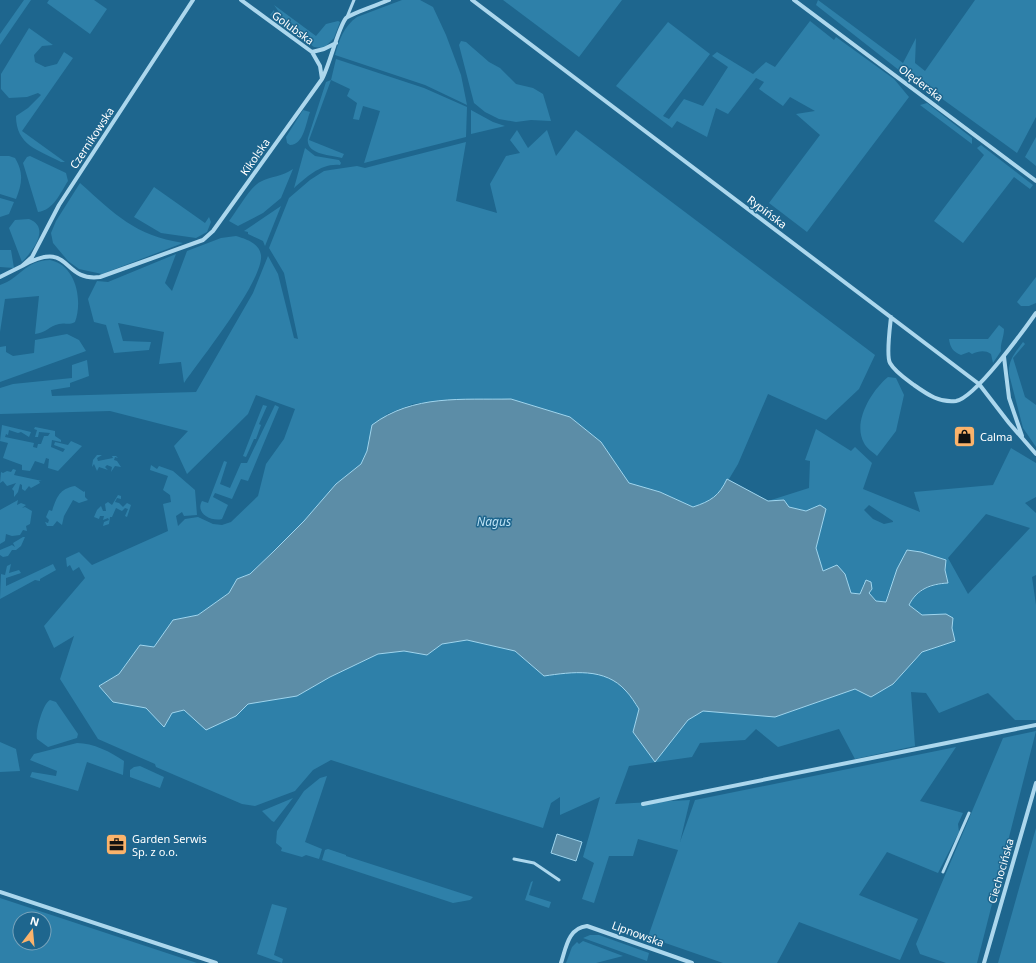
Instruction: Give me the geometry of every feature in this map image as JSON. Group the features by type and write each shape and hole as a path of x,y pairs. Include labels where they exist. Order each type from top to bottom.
{"street":[{"name":"Czernikowska","path":"0,277 22,266 37,249 59,206 193,0"},
{"name":"Golubska","path":"241,0 312,52 318,60 322,79"},
{"path":"347,18 389,0"},
{"name":"Rypińska","path":"472,0 978,384 1036,454"},
{"name":"Olęderska","path":"794,0 1036,181"},
{"name":"Kikolska","path":"22,266 49,256 59,257 80,274 92,278 100,277 199,242 213,231 322,79 340,29 347,18"},
{"path":"312,52 324,49 336,43"},
{"path":"891,317 889,362 895,370 907,380 927,394 943,401 958,400 978,384 1004,358 1036,313"},
{"path":"1004,358 1009,398 1023,439"},
{"path":"643,804 1036,725"},
{"name":"Ciechocińska","path":"984,963 1036,783"},
{"path":"0,892 216,963"},
{"name":"Lipnowska","path":"561,963 570,936 578,928 590,926 692,963"}],"lane":[{"path":"347,18 354,0"},
{"path":"943,872 969,813"},
{"path":"514,859 534,863 559,880"}],"shaded area":[{"path":"24,0 31,0 0,45 0,34"},
{"path":"49,0 94,0 107,9 90,34 47,3"},
{"path":"402,0 420,0 433,7 446,35 461,75 467,105 425,85 335,55 345,29 352,21 357,17"},
{"path":"503,0 622,0 579,57"},
{"path":"818,0 903,63 916,38 915,63 925,71 975,0 1036,0 1036,117 1017,153 912,77 909,78 816,5"},
{"path":"274,5 316,36 326,24 338,21 340,22 334,38 324,48 314,47 270,15 274,10 275,16 280,19 282,16"},
{"path":"810,21 834,40 836,37 894,79 909,97 807,232 769,203 820,135 796,114 815,111 790,97 783,106 759,89 764,82 756,78 728,114 716,108 707,137 677,121 672,128 616,86 668,22 710,54 663,116 669,119 684,99 703,106 728,67 712,56 717,52 753,74 766,62 775,67"},
{"path":"29,28 53,45 42,46 34,55 35,62 45,67 57,64 64,52 73,58 22,131 65,162 61,162 30,145 24,140 17,126 16,116 28,108 41,95 38,93 27,97 9,98 1,89 1,74"},
{"path":"461,41 466,42 489,62 500,68 516,84 533,88 543,94 551,121 531,120 516,122 499,119 485,112 474,103 459,45"},
{"path":"336,59 424,88 467,107 466,137 364,163 380,111 363,106 359,120 353,119 357,103 347,96 350,89 331,80"},
{"path":"331,80 309,140 344,154 342,158 315,151 310,148 308,144 308,138 326,82"},
{"path":"927,103 972,138 972,144 920,105"},
{"path":"303,110 310,112 304,132 295,144 290,145 287,143 286,137"},
{"path":"471,110 493,122 505,126 471,134"},
{"path":"517,130 528,148 547,130 556,156 576,130 875,355 859,389 826,420 768,394 738,464 723,489 712,500 693,507 660,492 629,484 601,442 570,417 511,399 443,400 413,404 387,414 369,438 367,451 361,464 336,484 304,521 250,574 237,579 229,593 198,615 173,620 154,648 140,645 119,674 99,686 113,702 146,708 164,726 172,713 184,710 236,716 248,704 297,696 330,677 378,654 404,651 427,655 442,644 467,640 515,651 544,676 566,673 588,673 608,678 618,683 628,693 639,709 633,732 655,762 688,720 703,711 775,717 855,689 893,684 922,652 955,641 909,605 920,592 925,589 948,583 945,570 946,560 921,552 888,594 886,602 876,601 869,593 872,589 864,583 860,594 851,593 845,574 831,569 823,571 816,548 826,509 820,505 807,511 788,507 784,500 768,501 809,488 810,461 805,460 816,429 851,451 855,447 872,463 863,489 920,512 914,492 993,485 1011,448 1036,463 1036,497 1025,503 1036,513 1036,575 1032,577 1036,605 1036,720 1015,720 988,693 939,713 926,693 911,692 915,746 855,759 839,729 778,747 756,729 745,740 700,743 692,757 629,766 615,804 690,800 680,842 695,800 956,747 920,801 963,813 958,824 959,832 938,873 887,852 859,895 918,919 900,960 799,922 777,963 723,963 648,937 678,850 638,839 633,856 609,856 594,903 582,899 594,863 583,857 600,797 560,815 560,797 551,803 543,828 331,760 313,770 295,791 255,806 242,804 156,767 155,764 98,739 60,679 74,636 54,648 44,626 85,578 79,567 73,571 70,565 67,567 66,558 79,552 92,565 168,531 163,504 171,502 170,495 163,490 168,476 150,470 151,465 157,469 159,466 173,471 195,490 197,515 184,516 182,512 176,516 178,526 185,519 198,517 213,524 222,525 231,522 258,496 266,464 284,439 295,409 256,395 248,414 187,474 174,446 188,431 110,411 0,414 0,388 13,384 72,378 72,365 87,360 89,376 70,383 70,387 51,390 52,396 196,392 253,293 268,256 278,274 294,338 298,339 284,273 269,248 289,198 310,180 324,171 357,166 365,168 466,142 456,201 497,213 490,184 506,156 520,153 510,140","holes":["869,505 893,521 893,522 884,524 873,519 864,510","986,514 1030,528 968,594 948,558"]},
{"path":"1036,137 1036,166 1025,157"},
{"path":"981,145 1033,185 1030,189 1014,177 963,243 934,221 984,155 977,148"},
{"path":"305,148 315,156 339,160 341,163 340,165 321,168 309,175 294,188"},
{"path":"0,156 15,158 18,163 21,174 21,183 16,199 0,194"},
{"path":"30,156 66,173 68,181 59,196 44,211 38,212 23,163 27,157"},
{"path":"293,169 281,198 263,213 238,226 229,221 256,185 264,180 285,174"},
{"path":"80,183 115,214 138,229 151,235 183,243 102,274 79,269 68,261 53,243 51,233 56,221"},
{"path":"154,187 205,223 209,217 211,222 207,232 196,238 161,233 134,217"},
{"path":"0,198 14,202 9,214 0,217"},
{"path":"281,206 265,246 263,241 244,231"},
{"path":"29,219 36,223 39,228 39,234 38,240 34,247 22,262 9,228 15,220"},
{"path":"236,236 248,240 258,247 261,255 259,267 230,320 184,383 181,362 159,364 164,332 118,323 123,341 151,342 149,350 114,353 106,325 94,322 88,299 97,281 108,282 176,254 165,283 172,291 187,251 221,238"},
{"path":"0,250 11,250 14,268 0,267"},
{"path":"50,260 59,263 66,269 75,285 78,304 75,322 56,325 35,334 39,296 5,299 0,332 0,285 7,282 34,263"},
{"path":"1036,277 1036,303 1029,306 1021,306 1017,302"},
{"path":"999,325 1004,329 1001,351 993,363 991,354 989,353 982,351 972,354 969,352 961,355 954,351 951,347 949,339 988,339"},
{"path":"67,334 79,340 86,351 0,382 0,347 6,346 6,352 13,356 34,353 35,340"},
{"path":"1023,342 1025,344 1013,358 1025,397 1036,405 1036,447 1023,428 1009,374 1011,361"},
{"path":"888,377 896,378 904,395 896,431 877,456 865,445 861,435 860,426 862,416 870,398"},
{"path":"263,405 267,406 259,424 261,425 256,439 254,439 246,457 243,456"},
{"path":"275,405 279,407 248,481 241,479 232,499 215,493 213,497 228,505 222,519 218,520 205,516 202,513 200,505 202,501 208,503 224,461 227,462 220,484 230,488 241,463 247,463"},
{"path":"2,425 31,432 29,437 21,432 18,433 9,430 8,435 6,434 5,437 34,443 33,447 37,448 38,444 41,444 44,436 48,436 50,433 39,432 38,437 35,437 37,430 34,429 35,427 55,431 55,436 61,440 61,442 52,440 51,447 63,452 65,449 54,445 55,442 68,445 71,441 82,446 58,471 48,468 49,459 46,458 44,464 35,461 30,471 22,470 22,465 3,458 8,443 0,441"},
{"path":"97,455 102,455 97,458 98,461 116,456 118,458 115,457 114,460 117,461 121,467 115,466 111,472 112,467 107,465 105,467 108,470 99,467 97,471 94,464 92,467 93,460"},
{"path":"13,469 16,470 14,475 42,481 39,481 40,483 31,488 29,486 25,491 22,489 22,485 20,484 18,492 14,497 14,491 12,489 16,483 7,486 3,481 0,483 1,472 11,472"},
{"path":"75,486 84,492 85,491 85,497 88,500 79,503 73,500 64,516 62,525 57,521 53,526 47,526 45,522 48,523 49,520 46,517 49,510 52,511 59,494 65,489"},
{"path":"118,495 121,496 121,499 117,498 115,502 119,503 123,507 127,503 131,505 127,517 125,516 128,509 125,508 122,511 116,508 112,517 110,517 109,524 103,526 104,522 109,520 108,518 103,520 104,516 100,516 99,519 94,517 97,510 101,506 103,511 106,511 105,504 108,502 112,505"},
{"path":"18,500 17,505 21,503 26,505 22,508 25,507 32,511 30,524 26,526 27,531 23,530 20,535 12,536 6,534 5,541 0,544 0,510"},
{"path":"25,537 21,546 16,550 12,550 8,556 3,557 0,555 0,550 12,545 15,547 13,543"},
{"path":"11,564 9,573 19,570 21,573 6,578 6,586 53,564 56,570 40,579 40,581 35,580 0,599 1,574 5,575 7,566"},
{"path":"50,700 56,702 78,734 77,738 48,747 37,739 37,735 38,724 42,712 47,702"},
{"path":"1036,731 977,963 946,963 920,954 916,944 1003,738"},
{"path":"0,742 16,749 20,771 0,772"},
{"path":"77,743 83,743 102,749 124,761 123,775 87,762 78,791 30,777 32,772 56,776 57,771 30,760 34,754"},
{"path":"140,766 164,777 160,788 130,777 130,770 134,767"},
{"path":"327,776 305,842 322,849 319,859 306,855 302,857 281,851 282,848 276,843 277,831 304,791 320,778"},
{"path":"293,798 274,822 262,811"},
{"path":"1036,828 1036,963 998,963"},
{"path":"328,849 473,897 470,900 453,903 322,860 325,850"},
{"path":"533,881 529,895 551,902 549,908 525,900 531,882"},
{"path":"0,898 39,911 12,911 12,951 52,951 52,915 197,963 0,963"},
{"path":"272,904 287,908 274,955 283,959 282,963 257,954"},
{"path":"590,935 599,935 649,953 647,961 583,938"},
{"path":"583,941 623,956 596,963 566,963 572,947 577,942 579,944"}],"water":[{"name":"Nagus","path":"457,399 511,399 570,417 601,442 629,483 660,492 693,507 714,497 721,490 727,479 768,501 784,500 789,507 806,511 820,505 826,509 816,548 823,571 837,565 845,574 851,593 860,594 866,580 871,582 872,589 869,593 876,601 886,602 897,569 907,550 921,552 946,560 945,570 948,583 925,588 916,595 909,605 922,615 946,614 953,618 952,628 955,641 922,652 893,684 871,697 855,689 775,717 703,711 688,720 655,762 633,732 639,709 628,693 618,683 608,678 588,673 566,673 544,676 515,651 467,640 442,644 427,655 404,651 378,654 330,677 297,696 248,704 236,716 206,730 184,710 172,713 164,727 146,708 113,702 99,686 119,674 140,645 154,647 173,620 198,615 229,593 237,579 250,574 304,521 336,484 361,464 367,451 372,425 388,415 421,403"},
{"path":"557,834 582,842 576,861 551,853"}],"place":[{"name":"Calma","path":"965,437"},
{"name":"Garden Serwis Sp. z o.o.","path":"117,845"}]}
